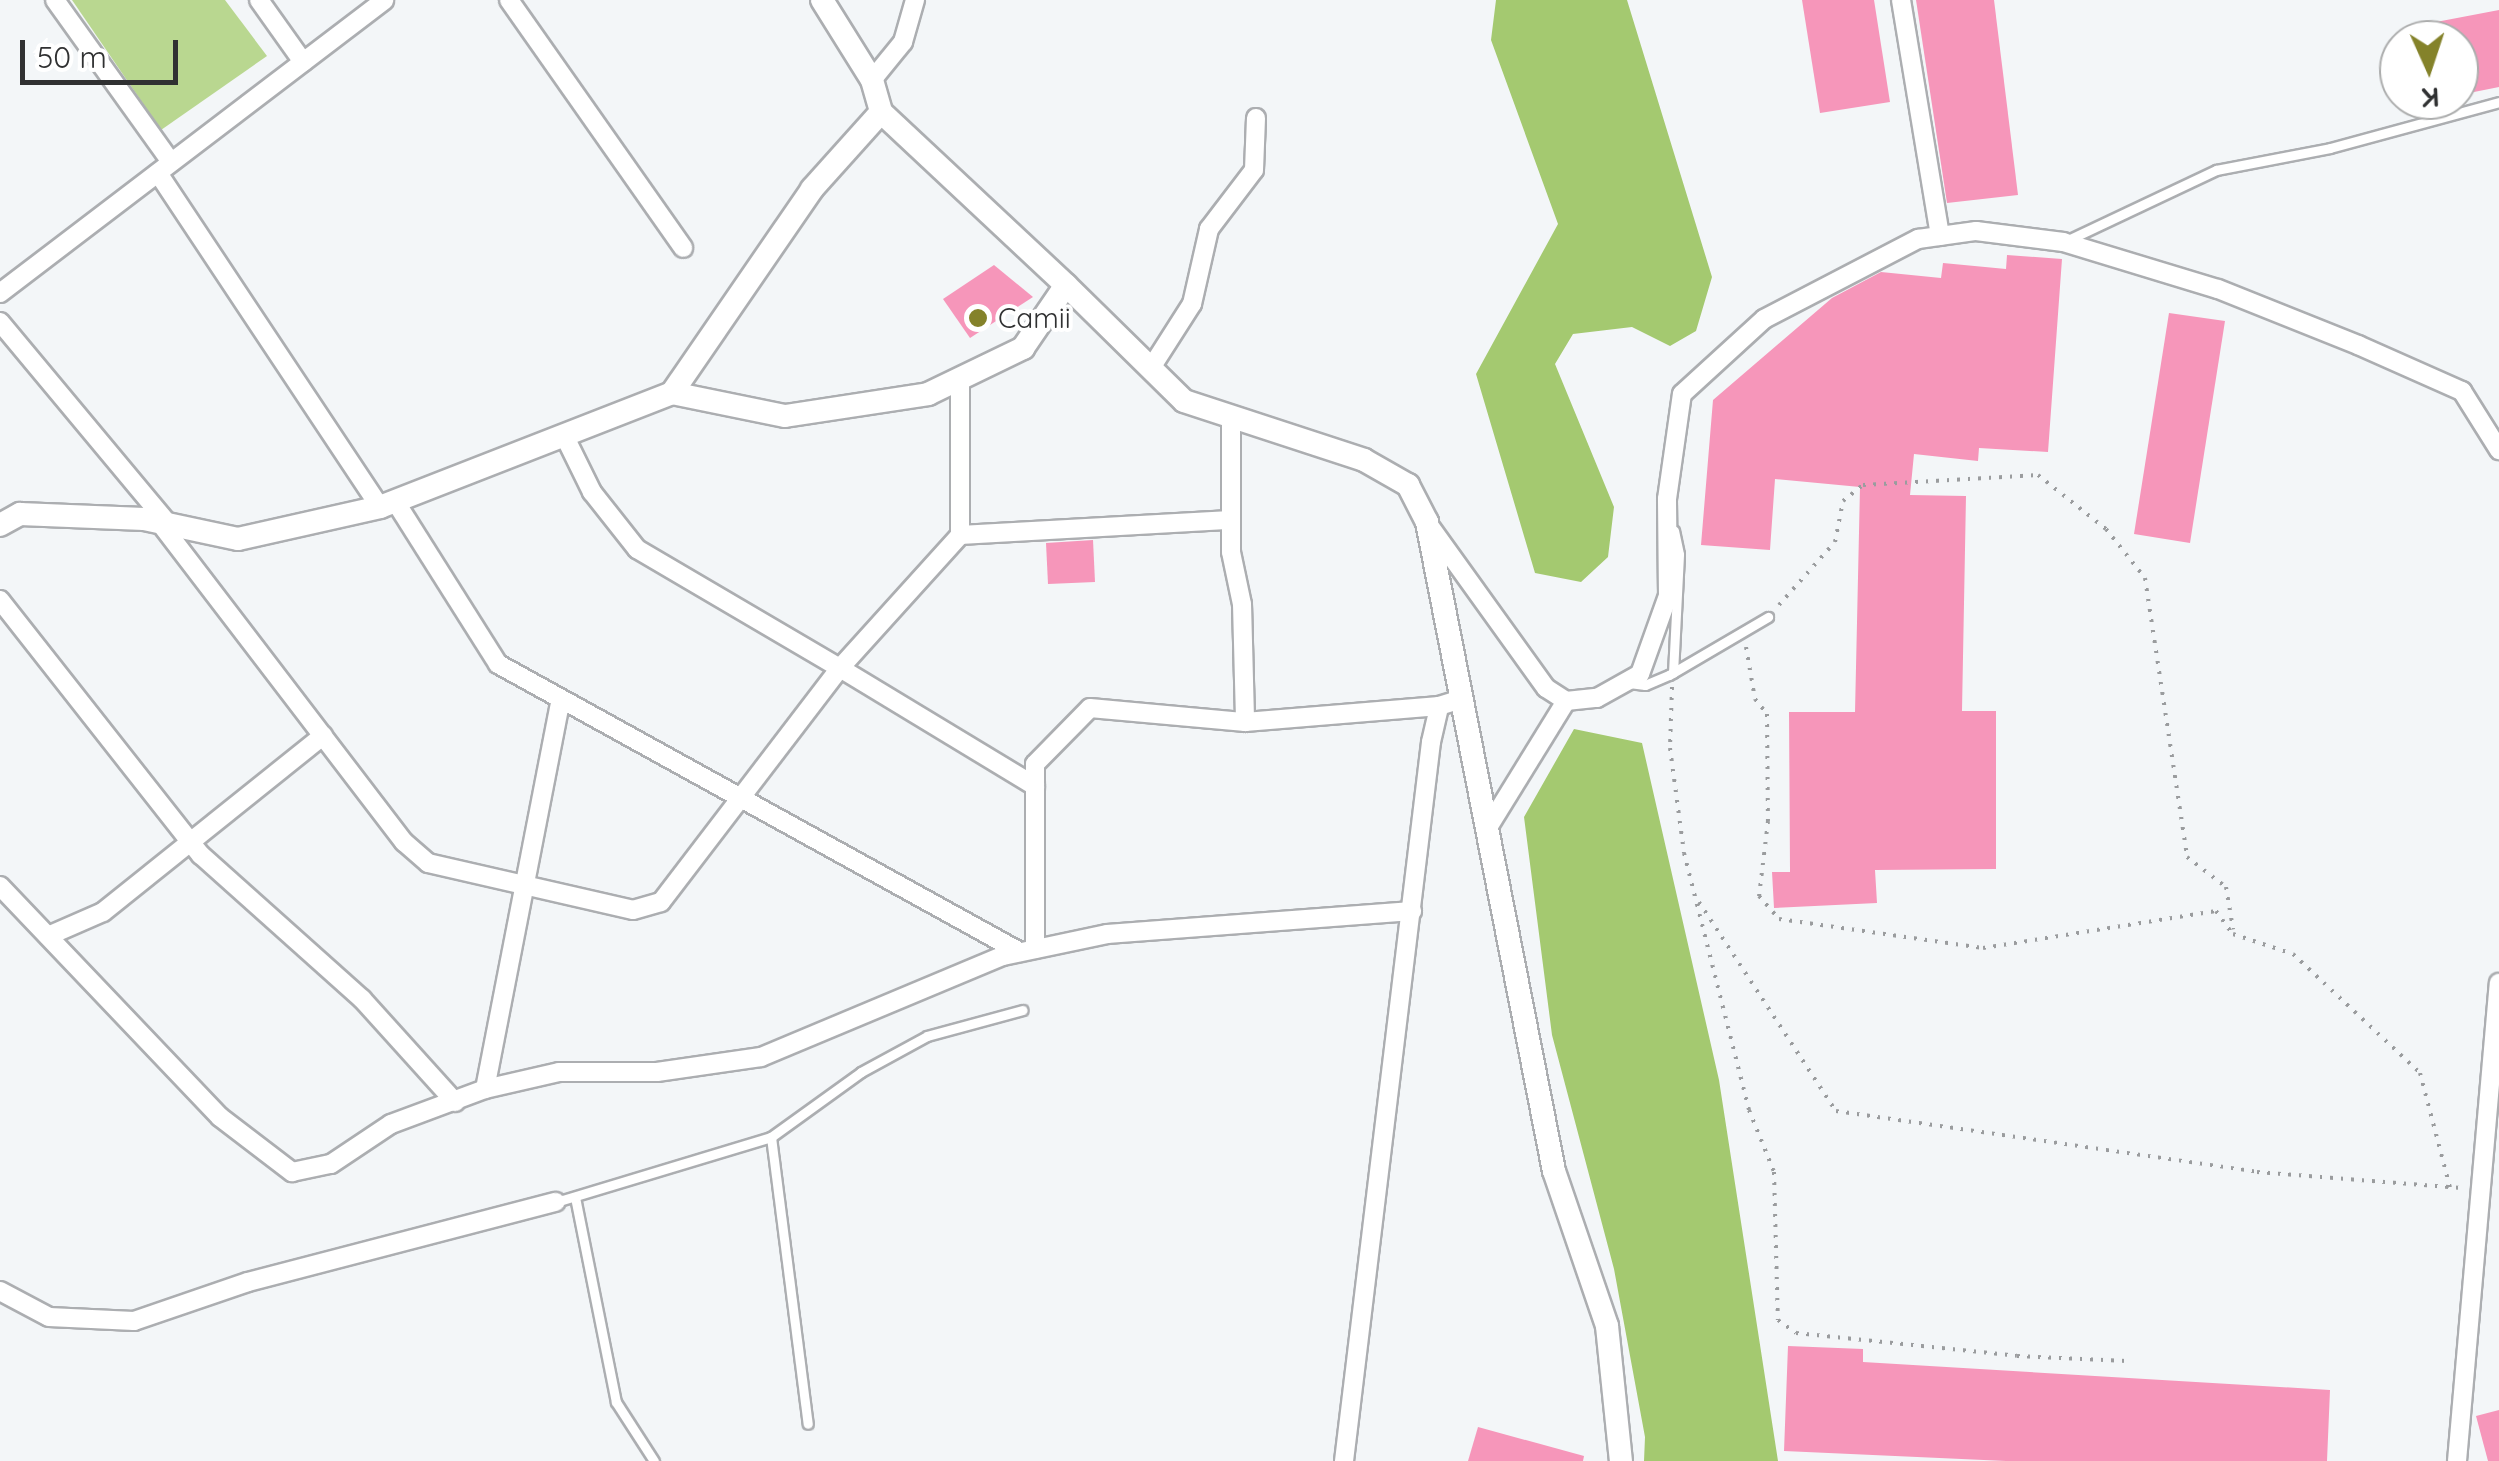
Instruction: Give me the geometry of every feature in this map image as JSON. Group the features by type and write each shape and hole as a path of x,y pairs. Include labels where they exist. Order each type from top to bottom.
{"street":[{"path":"55,0 498,664 1028,951"},
{"path":"259,0 303,62"},
{"path":"0,293 384,0"},
{"path":"509,0 682,248"},
{"path":"822,0 872,80 881,112 1184,401 1378,468 1408,484 1427,522 1546,688 1566,701 1597,698 1640,674 1668,596 1667,499 1682,394 1764,319 1918,239 1976,231 2064,242 2218,289 2462,391 2499,450"},
{"path":"872,80 903,42 915,0"},
{"path":"1901,0 1940,236"},
{"path":"672,394 812,189 881,112"},
{"path":"1150,368 1192,304 1209,229 1254,170 1256,118"},
{"path":"0,525 20,514 165,524 238,539 388,504 672,394 784,416 928,394 1023,348 1066,285"},
{"path":"0,322 165,524 404,842 428,863 632,910 661,902 840,668 960,535 960,379"},
{"path":"1231,417 1232,520 1242,604 1245,722"},
{"path":"564,435 592,492 637,549 1034,786"},
{"path":"960,535 1232,520"},
{"path":"1427,522 1449,703 1487,829 1554,1171 1607,1326 1620,1461"},
{"path":"0,600 191,842 362,999 455,1102"},
{"path":"485,1089 528,886 561,699"},
{"path":"1487,829 1566,701"},
{"path":"1028,951 1035,764 1090,708 1245,722 1449,703"},
{"path":"1344,1461 1412,911 1449,703"},
{"path":"48,936 104,912 323,736"},
{"path":"0,886 220,1116 292,1172 331,1164 391,1124 485,1089 559,1072 657,1072 761,1056 1028,951 1106,934 1412,911"},
{"path":"2458,1461 2499,984"},
{"path":"0,1291 49,1317 134,1321 248,1282 566,1200"}],"lane":[{"path":"2064,242 2216,170 2330,148 2499,102"},
{"path":"1667,499 1679,554 1673,672"},
{"path":"1624,682 1646,685 1768,617"},
{"path":"654,1461 616,1402 566,1200 771,1137 861,1072 927,1036 1023,1010"},
{"path":"771,1137 808,1424"}],"path":[{"path":"1768,617 1835,542 1843,501 1863,484 2038,475 2106,529 2145,578 2187,857 2226,887 2233,934"},
{"path":"1743,631 1754,699 1766,714 1768,821 1759,896 1779,920 1983,948 2216,911 2233,934 2293,954 2420,1073 2450,1187"},
{"path":"1673,672 1670,748 1696,898 1749,1110 1774,1172 1778,1320 1796,1333 2017,1356 2127,1360"},
{"path":"1696,898 1836,1111 2257,1172 2483,1190"}],"green space":[{"path":"72,0 225,0 267,56 161,130"},
{"path":"1496,0 1627,0 1712,277 1696,331 1670,346 1632,327 1573,334 1555,364 1614,507 1608,557 1581,582 1535,573 1476,374 1558,224 1491,40"},
{"path":"1574,729 1642,743 1719,1080 1778,1461 1644,1461 1645,1437 1614,1269 1552,1035 1524,817"}],"building":[{"path":"1802,0 1874,0 1890,102 1820,113"},
{"path":"1916,0 1994,0 2018,195 1947,203"},
{"path":"2499,10 2499,87 2479,91 2479,20 2446,20"},
{"path":"2007,255 2062,259 2048,452 1979,448 1978,461 1914,454 1910,495 1966,496 1962,711 1996,711 1996,869 1875,870 1877,903 1774,908 1772,872 1790,872 1789,712 1855,712 1860,487 1775,479 1770,550 1701,545 1713,400 1832,298 1881,272 1941,278 1943,263 2006,269"},
{"name":"Camii","path":"994,265 1033,297 970,338 943,299"},
{"path":"2169,313 2225,321 2190,543 2134,534"},
{"path":"1093,540 1095,582 1048,584 1046,543"},
{"path":"1788,1346 1863,1349 1863,1362 2330,1390 2327,1461 2006,1461 1784,1451"},
{"path":"2499,1410 2499,1461 2488,1461 2476,1416"},
{"path":"1478,1427 1584,1456 1583,1461 1468,1461"}],"place":[{"name":"Camii","path":"978,318"}]}
